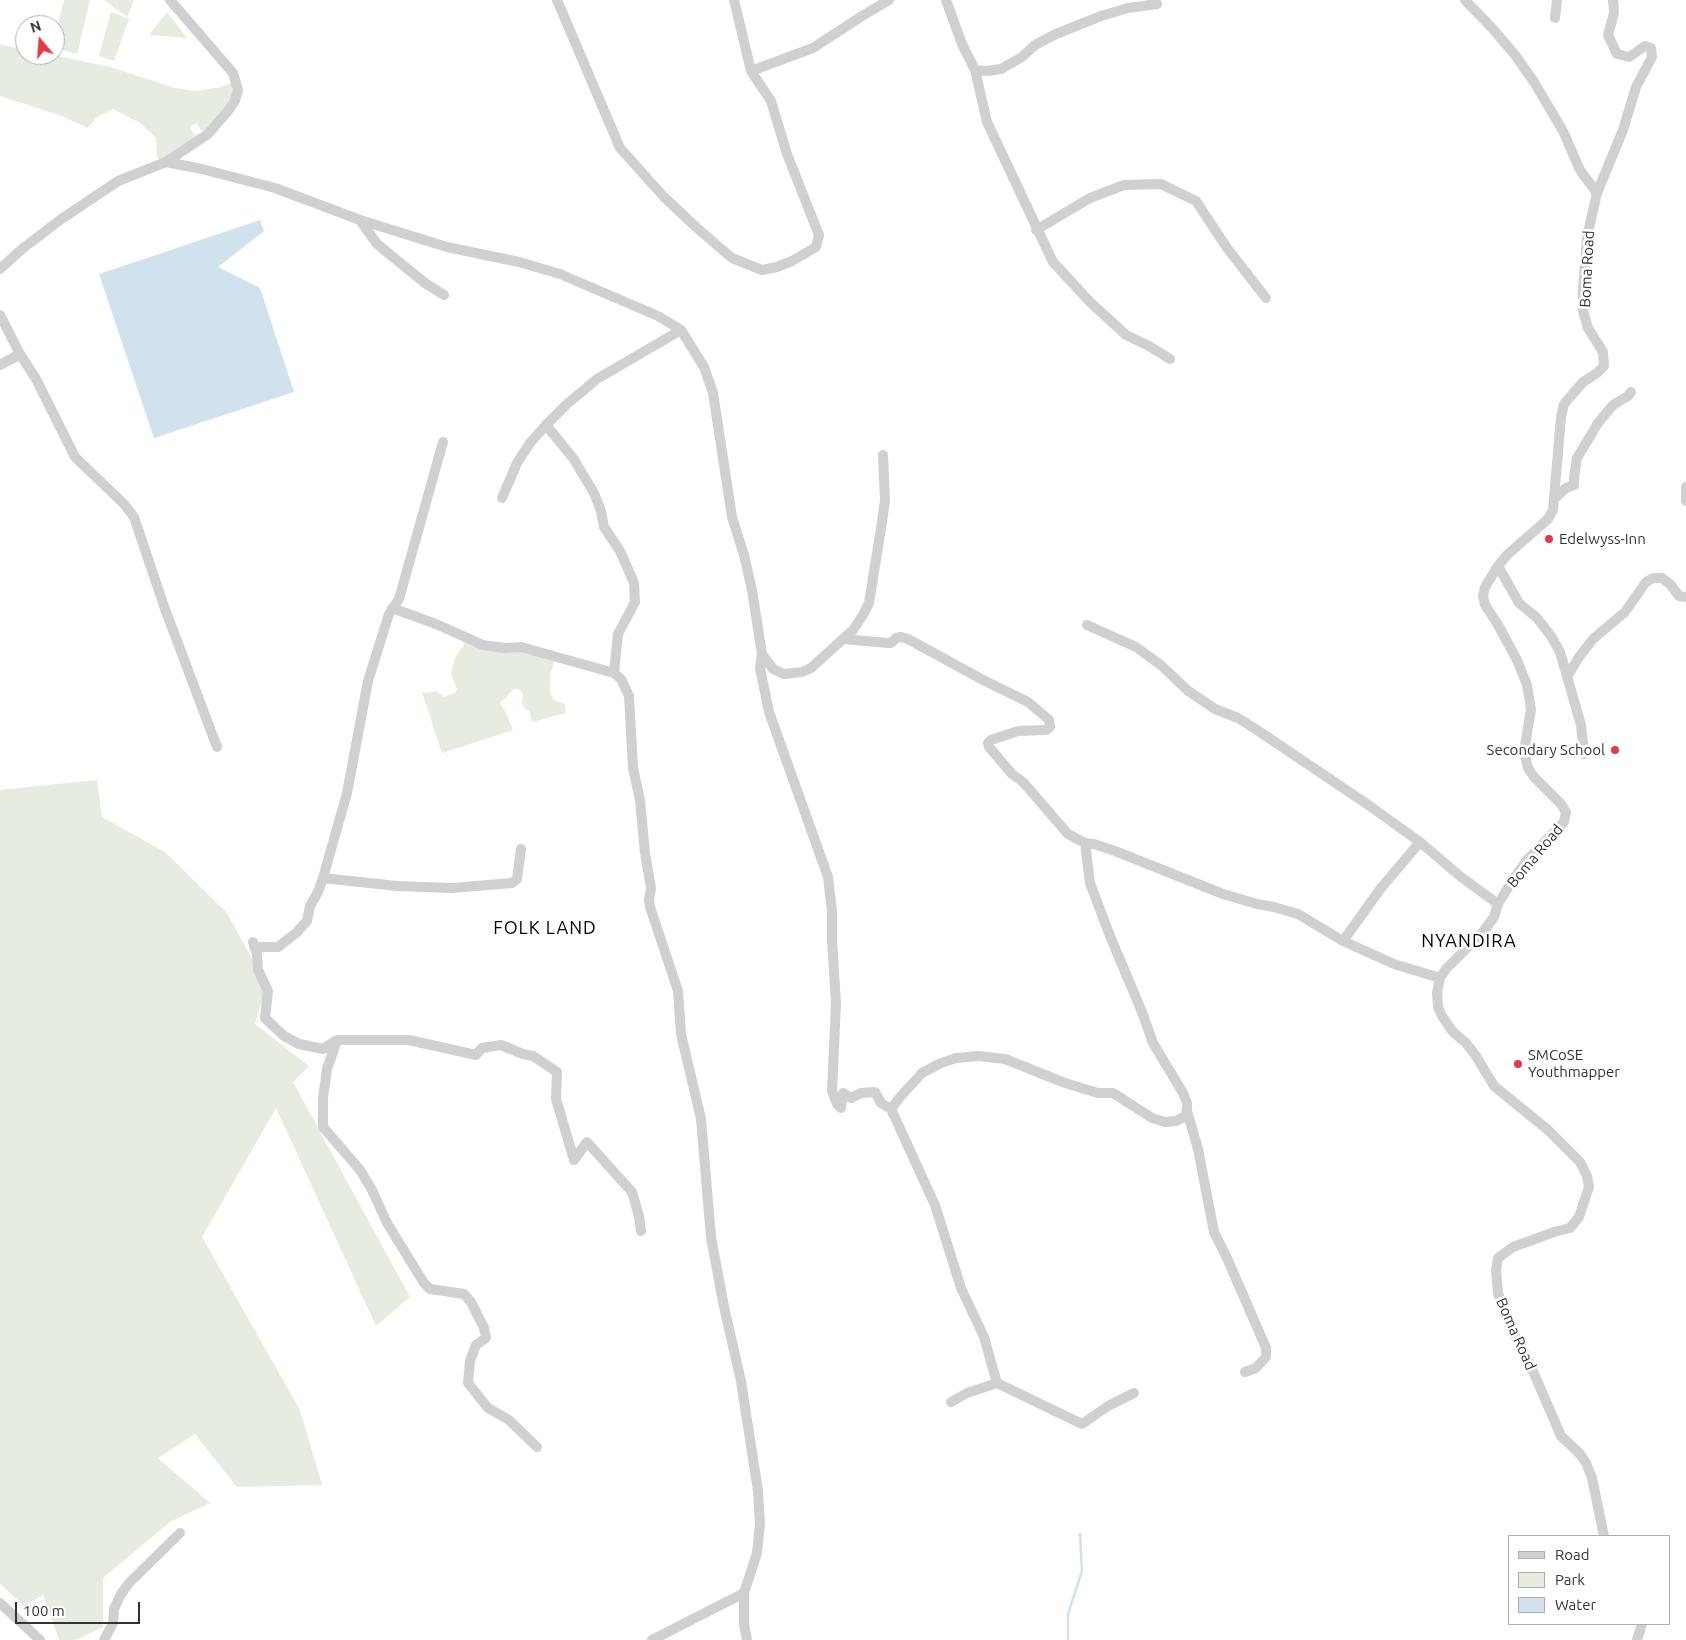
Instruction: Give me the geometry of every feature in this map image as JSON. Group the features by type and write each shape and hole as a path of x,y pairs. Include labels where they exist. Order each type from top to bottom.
{"street":[{"path":"0,270 22,249 60,220 118,181 166,162 208,134 228,112 235,101 238,90 233,73 170,0"},
{"path":"557,0 620,148 664,197 697,228 732,258 762,270 792,261 816,247 819,235 787,154 771,101 751,72 734,0"},
{"path":"751,72 813,48 889,0"},
{"path":"946,0 974,70 987,122 1036,230 1053,262 1090,302 1126,335 1170,359"},
{"path":"1465,0 1492,28 1529,75 1563,131 1580,170 1597,193"},
{"path":"1555,18 1557,0"},
{"name":"Boma Road","path":"1604,1535 1592,1478 1586,1463 1580,1454 1561,1436 1529,1362 1510,1326 1498,1293 1496,1270 1498,1258 1513,1247 1570,1228 1579,1218 1589,1187 1587,1176 1580,1162 1548,1130 1494,1086 1476,1056 1448,1025 1438,1007 1437,993 1440,978 1446,969 1483,932 1494,917 1498,904 1514,878 1528,859 1564,822 1566,812 1562,804 1534,778 1525,759 1524,752 1531,709 1527,685 1517,660 1485,605 1483,596 1485,587 1498,566 1507,555 1548,519 1553,510 1561,417 1564,404 1584,382 1604,366 1602,352 1588,328 1583,311 1586,238 1597,193 1623,130 1636,87 1652,57 1651,48 1645,46 1628,57 1616,54 1608,35 1614,13 1613,0"},
{"path":"974,70 1001,69 1022,56 1036,44 1056,34 1101,16 1128,8 1157,4"},
{"path":"166,162 202,169 275,188 360,220 447,246 519,262 560,274 658,316 681,330 704,367 713,393 732,517 744,555 752,590 762,654 760,668 769,712 828,878 832,911 836,1004 832,1091 837,1104 841,1108 843,1093 851,1098 861,1093 875,1092 881,1103 892,1109 935,1206 961,1288 984,1337 997,1383"},
{"path":"1036,230 1090,198 1124,185 1161,184 1196,201 1227,248 1266,298"},
{"path":"360,220 377,244 425,283 444,295"},
{"path":"0,315 20,354 36,379 74,457 124,504 134,517 165,609 217,747"},
{"path":"502,498 517,463 530,443 568,404 597,379 681,330"},
{"path":"0,365 20,354"},
{"path":"1555,498 1566,488 1574,485 1577,458 1598,423 1613,405 1631,392"},
{"path":"546,425 573,458 594,493 601,510 604,527 620,551 634,583 635,602 618,634 614,673"},
{"path":"443,442 399,598 392,608 368,681 347,793 318,892 310,906 307,921 299,930 278,947 254,945 258,970 268,991 265,1018 284,1036 299,1044 323,1049 337,1040 409,1040 476,1055 482,1048 501,1045 533,1056 556,1072 556,1099 574,1160 587,1142 632,1192 641,1231"},
{"path":"762,654 773,669 784,674 802,672 811,668 844,639 864,615 869,603 885,500 884,455"},
{"path":"1686,487 1686,501"},
{"path":"1498,566 1519,603 1537,618 1552,636 1560,652 1581,725 1584,754"},
{"path":"1567,677 1593,639 1625,612 1646,582 1653,578 1662,578 1670,584 1679,596 1686,597"},
{"path":"392,608 436,624 483,645 505,648 521,647 614,673 621,679 629,696 633,768 640,800 645,853 651,888 650,907 678,991 681,1034 701,1119 711,1237 724,1307 741,1380 758,1491 760,1524 757,1553 744,1593 744,1624 747,1640"},
{"path":"1087,625 1136,647 1162,666 1187,690 1215,709 1238,718 1254,728 1420,842 1461,877 1498,904"},
{"path":"844,639 887,643 901,637 908,639 985,682 1028,702 1049,720 1049,729 1018,731 991,740 988,743 989,747 1012,774 1023,782 1068,834 1085,843 1115,851 1224,894 1298,914 1343,941 1394,964 1440,978"},
{"path":"1343,941 1382,888 1420,842"},
{"path":"1085,843 1090,883 1110,936 1153,1043 1187,1103 1187,1111 1198,1149 1214,1232 1228,1258 1266,1348 1266,1357 1256,1368 1245,1372"},
{"path":"323,878 406,886 452,888 512,883 517,879 521,848"},
{"path":"337,1040 327,1069 323,1127 360,1170 372,1190 387,1223 424,1283 430,1289 464,1294 471,1302 484,1328 486,1338 476,1345 470,1361 468,1383 488,1408 509,1420 537,1447"},
{"path":"892,1109 901,1096 922,1074 941,1062 956,1058 978,1056 1005,1059 1066,1083 1098,1093 1113,1094 1152,1118 1165,1122 1176,1121 1184,1117 1187,1111"},
{"path":"951,1402 967,1393 997,1383 1082,1424 1108,1406 1134,1393"},
{"path":"104,1640 112,1623 114,1609 121,1594 129,1583 180,1533"},
{"path":"652,1640 744,1593"},
{"path":"0,1603 40,1640"},
{"path":"1637,1640 1642,1625"}],"green space":[{"path":"64,0 90,0 77,54 65,51 65,15 60,15"},
{"path":"104,0 134,0 127,17"},
{"path":"111,12 129,19 114,61 99,56"},
{"path":"167,12 187,38 149,35"},
{"path":"0,44 15,48 15,65 65,65 65,58 110,67 175,88 195,91 217,88 235,82 238,90 208,134 200,129 197,123 190,126 193,133 201,139 166,162 157,158 156,138 140,123 113,109 97,117 88,128 62,116 0,96"},
{"path":"462,636 506,648 555,658 550,675 550,693 554,700 565,704 566,713 532,722 529,710 526,710 522,704 523,694 520,690 514,689 500,703 513,730 442,753 422,692 436,691 444,697 455,693 457,689 451,674 455,658 464,645"},
{"path":"97,780 102,817 165,852 227,913 258,970 264,995 255,1024 309,1066 293,1082 410,1297 376,1326 276,1108 202,1237 300,1410 322,1485 237,1487 195,1434 158,1458 210,1503 170,1522 103,1578 103,1627 75,1640 59,1640 43,1595 24,1606 0,1584 0,790"}],"water":[{"path":"260,220 264,231 218,267 260,288 294,392 154,438 99,274"}],"waterway":[{"path":"1068,1640 1068,1614 1082,1571 1080,1534"}],"place":[{"name":"Edelwyss-Inn","path":"1549,539"},
{"name":"Secondary School","path":"1615,750"},
{"name":"SMCoSE Youthmapper","path":"1518,1064"}],"district":[{"name":"FOLK LAND","path":"545,928"},
{"name":"NYANDIRA","path":"1469,941"}]}
